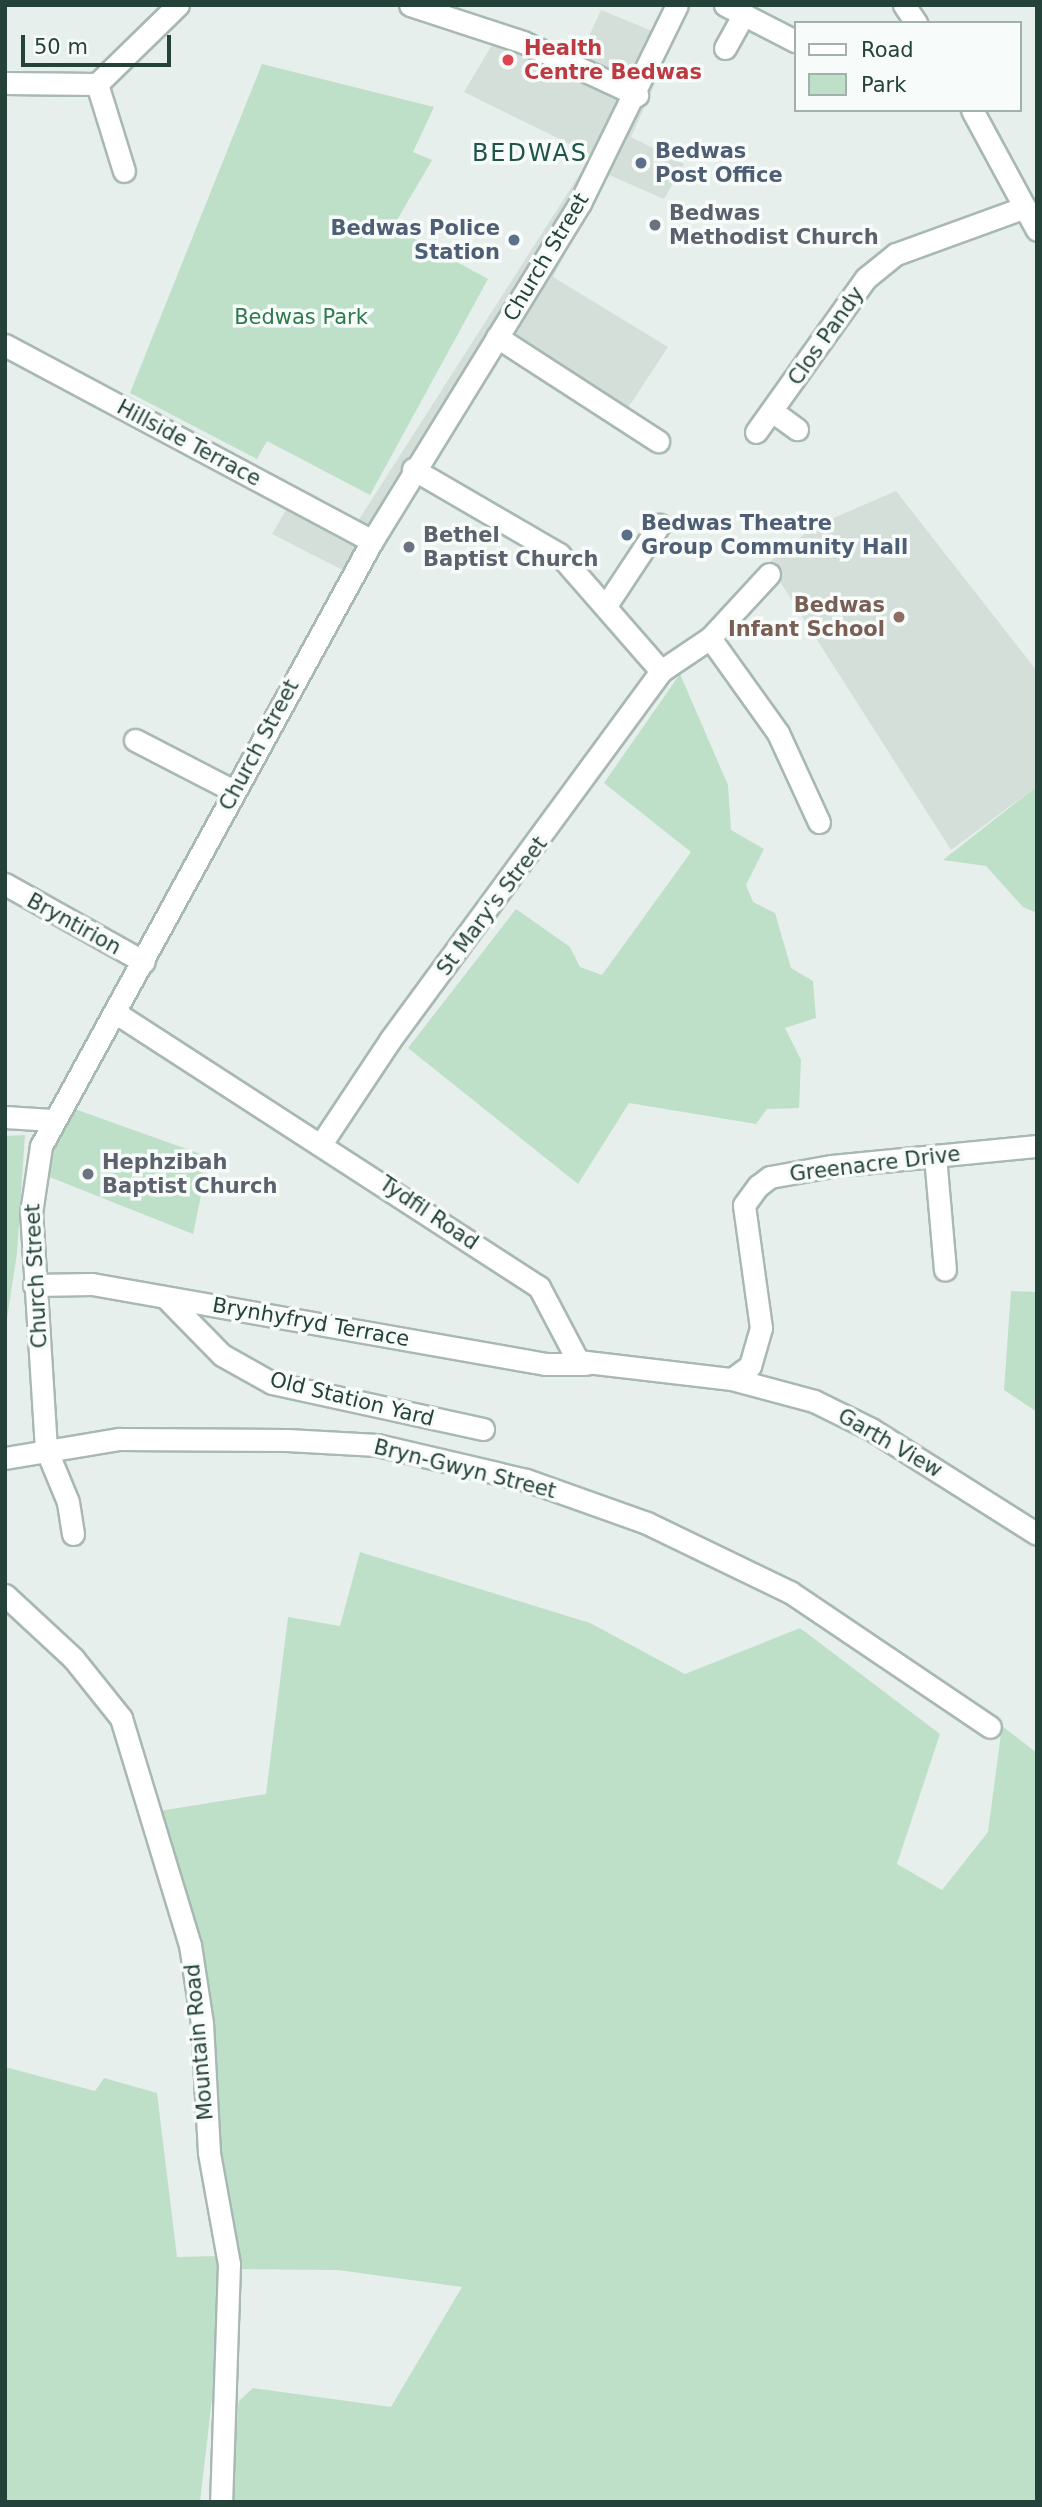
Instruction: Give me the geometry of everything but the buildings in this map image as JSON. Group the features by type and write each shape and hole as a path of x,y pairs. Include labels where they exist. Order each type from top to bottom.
{"street":[{"path":"5,83 97,84 178,5"},
{"path":"410,5 523,42 636,95"},
{"name":"Church Street","path":"73,1534 68,1502 46,1449 34,1285 32,1185 52,1120 116,1013 234,791 372,541 580,203 636,95 677,5"},
{"path":"904,5 915,21"},
{"path":"725,48 734,9 794,40"},
{"path":"97,84 124,171"},
{"path":"973,112 1037,230"},
{"name":"Clos Pandy","path":"756,432 866,278 896,254 1025,207"},
{"path":"497,337 658,441"},
{"name":"Hillside Terrace","path":"5,345 372,541"},
{"path":"772,411 797,429"},
{"path":"414,469 559,554 607,604 662,671"},
{"path":"607,604 659,525"},
{"name":"St Mary's Street","path":"323,1142 390,1040 662,671 710,638 769,574"},
{"path":"710,638 778,733 818,822"},
{"path":"135,740 234,791"},
{"name":"Bryntirion","path":"5,884 15,899 144,962"},
{"name":"Tydfil Road","path":"116,1013 323,1142 539,1287 572,1353 586,1364"},
{"path":"5,1117 52,1120"},
{"name":"Greenacre Drive","path":"732,1378 750,1366 761,1328 758,1273 746,1230 748,1197 771,1177 1037,1146"},
{"path":"935,1156 945,1270"},
{"name":"Brynhyfryd Terrace","path":"34,1285 92,1284 545,1364 586,1364"},
{"name":"Old Station Yard","path":"166,1298 222,1355 272,1382 483,1429"},
{"path":"586,1364 732,1378"},
{"name":"Garth View","path":"732,1378 814,1401 871,1429 1037,1534"},
{"name":"Bryn-Gwyn Street","path":"5,1458 46,1449 119,1439 377,1445 526,1480 646,1523 790,1592 990,1727"},
{"name":"Mountain Road","path":"5,1595 73,1658 121,1718 190,1945 202,2023 209,2153 229,2264 221,2502"}],"shaded area":[{"path":"669,5 690,5 631,137 684,164 664,199 607,174 553,277 668,347 618,423 500,349 362,580 272,534 299,488 358,521 592,155 464,92 495,40 572,74 601,10 657,33"},
{"name":"Bedwas Infant School","path":"896,491 1037,671 1037,786 951,850 768,563 815,526"}],"green space":[{"name":"Bedwas Park","path":"262,64 434,107 413,152 432,160 393,227 488,279 370,495 267,441 257,459 130,393"},
{"path":"680,674 728,785 731,830 764,849 746,885 753,902 775,913 791,968 813,981 816,1018 785,1028 801,1060 799,1108 767,1109 756,1124 629,1103 578,1184 408,1048 516,909 570,947 580,967 602,975 691,852 604,783"},
{"path":"1037,786 1037,913 1023,907 986,866 943,860"},
{"path":"72,1108 209,1157 193,1234 42,1174"},
{"path":"25,1135 17,1253 5,1332 5,1136"},
{"path":"1011,1291 1037,1292 1037,1412 1004,1390"},
{"path":"360,1552 590,1623 685,1674 800,1628 940,1734 897,1864 942,1890 988,1832 1002,1726 1037,1753 1037,2502 228,2502 239,2401 253,2388 391,2407 462,2287 338,2270 242,2269 214,2106 206,1970 159,1811 266,1794 288,1617 340,1626"},
{"path":"5,2067 95,2091 104,2078 157,2093 177,2257 218,2256 220,2330 200,2502 5,2502"}],"place":[{"name":"Health Centre Bedwas","path":"508,60"},
{"name":"Bedwas Post Office","path":"641,163"},
{"name":"Bedwas Methodist Church","path":"655,225"},
{"name":"Bedwas Police Station","path":"514,240"},
{"name":"Bedwas Theatre Group Community Hall","path":"627,535"},
{"name":"Bethel Baptist Church","path":"409,547"},
{"name":"Bedwas Infant School","path":"899,617"},
{"name":"Hephzibah Baptist Church","path":"88,1174"}],"district":[{"name":"BEDWAS","path":"530,154"}]}
